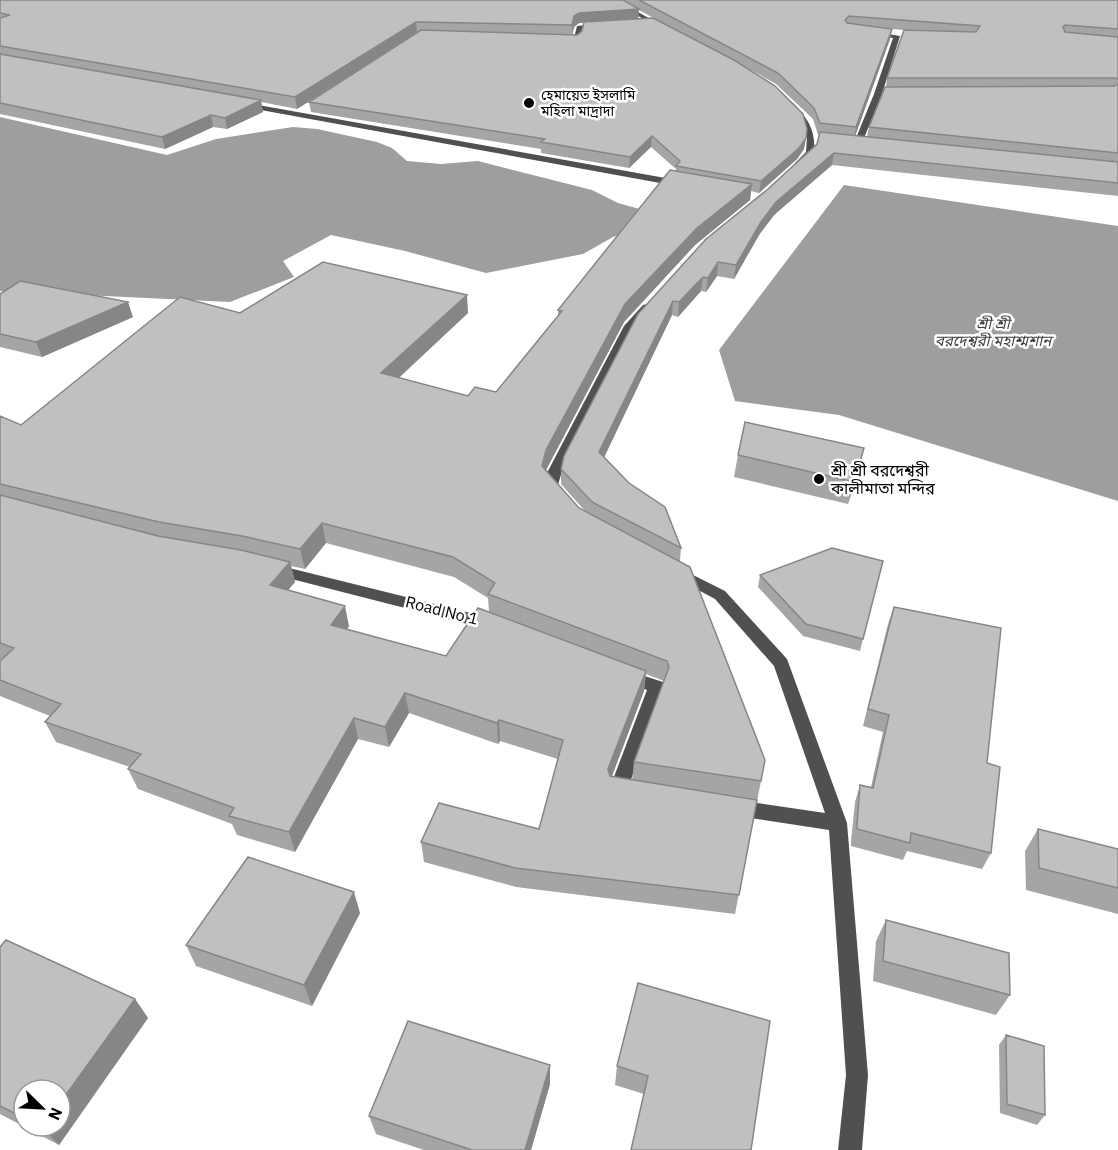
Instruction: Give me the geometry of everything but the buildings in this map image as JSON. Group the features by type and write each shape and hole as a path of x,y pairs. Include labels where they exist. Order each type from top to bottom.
{"street":[{"path":"612,0 647,23 678,34"},
{"path":"557,39 578,39 579,27 610,25"},
{"path":"857,31 908,36"},
{"path":"858,143 878,94 897,36"},
{"path":"878,94 890,94"},
{"path":"779,95 808,123 818,140 810,153 786,176"},
{"path":"232,102 693,186"},
{"path":"298,114 306,109"},
{"path":"846,142 869,144"},
{"path":"572,508 551,486 555,471 630,326 661,292"},
{"name":"Road No 1","path":"258,566 475,618 507,630"},
{"path":"668,567 720,595 782,663 838,823 857,1075 850,1150"},
{"path":"614,671 657,687 618,790 641,794"},
{"path":"722,806 838,823"}],"water":[{"path":"0,117 167,155 216,139 293,127 317,129 377,142 392,148 407,161 441,164 478,161 592,190 618,203 654,213 623,227 631,231 613,237 583,254 486,273 405,251 331,235 283,261 294,277 230,302 0,291"},
{"name":"শ্রী শ্রী বরদেশ্বরী মহাশ্মশান","path":"844,185 1118,226 1118,501 839,415 735,401 719,350"}],"place":[{"name":"হেমায়েত ইসলামি মহিলা মাদ্রাদা","path":"529,103"},
{"name":"শ্রী শ্রী বরদেশ্বরী কালীমাতা মন্দির","path":"819,479"}]}
